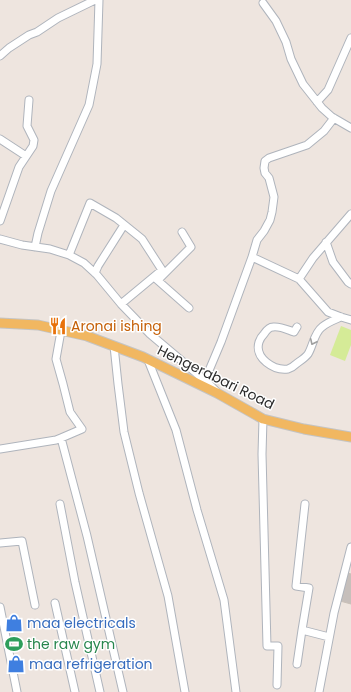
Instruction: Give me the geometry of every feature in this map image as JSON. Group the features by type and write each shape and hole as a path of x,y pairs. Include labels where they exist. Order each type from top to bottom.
{"main road":[{"name":"Hengerabari Road","path":"0,323 38,326 87,336 148,360 217,392 263,419 304,429 351,437"}],"street":[{"path":"0,56 9,48 29,35 95,0"},
{"path":"35,247 51,191 89,105 98,64 99,0"},
{"path":"264,1 286,42 291,59 302,84 322,108 334,118 351,128"},
{"path":"317,102 328,90 351,38"},
{"path":"0,221 19,167 33,146 34,140 27,126 29,100"},
{"path":"205,380 221,342 257,240 270,220 274,196 269,178 265,173 265,161 269,158 307,145 324,131 334,118"},
{"path":"0,139 26,156"},
{"path":"69,255 90,203 116,218 142,239 162,270 156,279"},
{"path":"299,279 326,242 351,216"},
{"path":"95,273 124,225"},
{"path":"121,304 156,279 191,247 182,232"},
{"path":"0,239 22,245 50,249 69,255 84,263 95,273 121,304 150,334 205,380 217,392"},
{"path":"326,242 333,262 351,284"},
{"path":"252,257 299,279 328,312 341,318 351,320"},
{"path":"156,279 189,308"},
{"path":"297,327 294,332 281,327 272,327 266,330 259,342 259,351 268,364 275,368 288,369 293,367 308,353 321,328 330,321 341,318"},
{"path":"0,449 61,438 82,429 70,412 56,358 61,331"},
{"path":"114,346 124,432 139,493 168,596 185,692"},
{"path":"148,360 176,430 197,510 224,600 236,692"},
{"path":"263,419 262,454 267,646 278,646 277,686"},
{"path":"61,438 123,692"},
{"path":"60,504 75,582 100,692"},
{"path":"297,664 309,588 296,586 305,504"},
{"path":"0,543 22,541 35,605"},
{"path":"319,692 334,612 351,550"},
{"path":"55,603 75,692"},
{"path":"0,606 17,692"},
{"path":"302,630 330,637"}],"green space":[{"path":"341,326 351,330 351,345 345,361 330,355"}],"building":[{"path":"348,573 351,574 351,604 340,601"}],"place":[{"name":"Aronai ishing","path":"58,326"},
{"name":"maa electricals","path":"14,623"},
{"name":"the raw gym","path":"14,644"},
{"name":"maa refrigeration","path":"16,664"}]}
